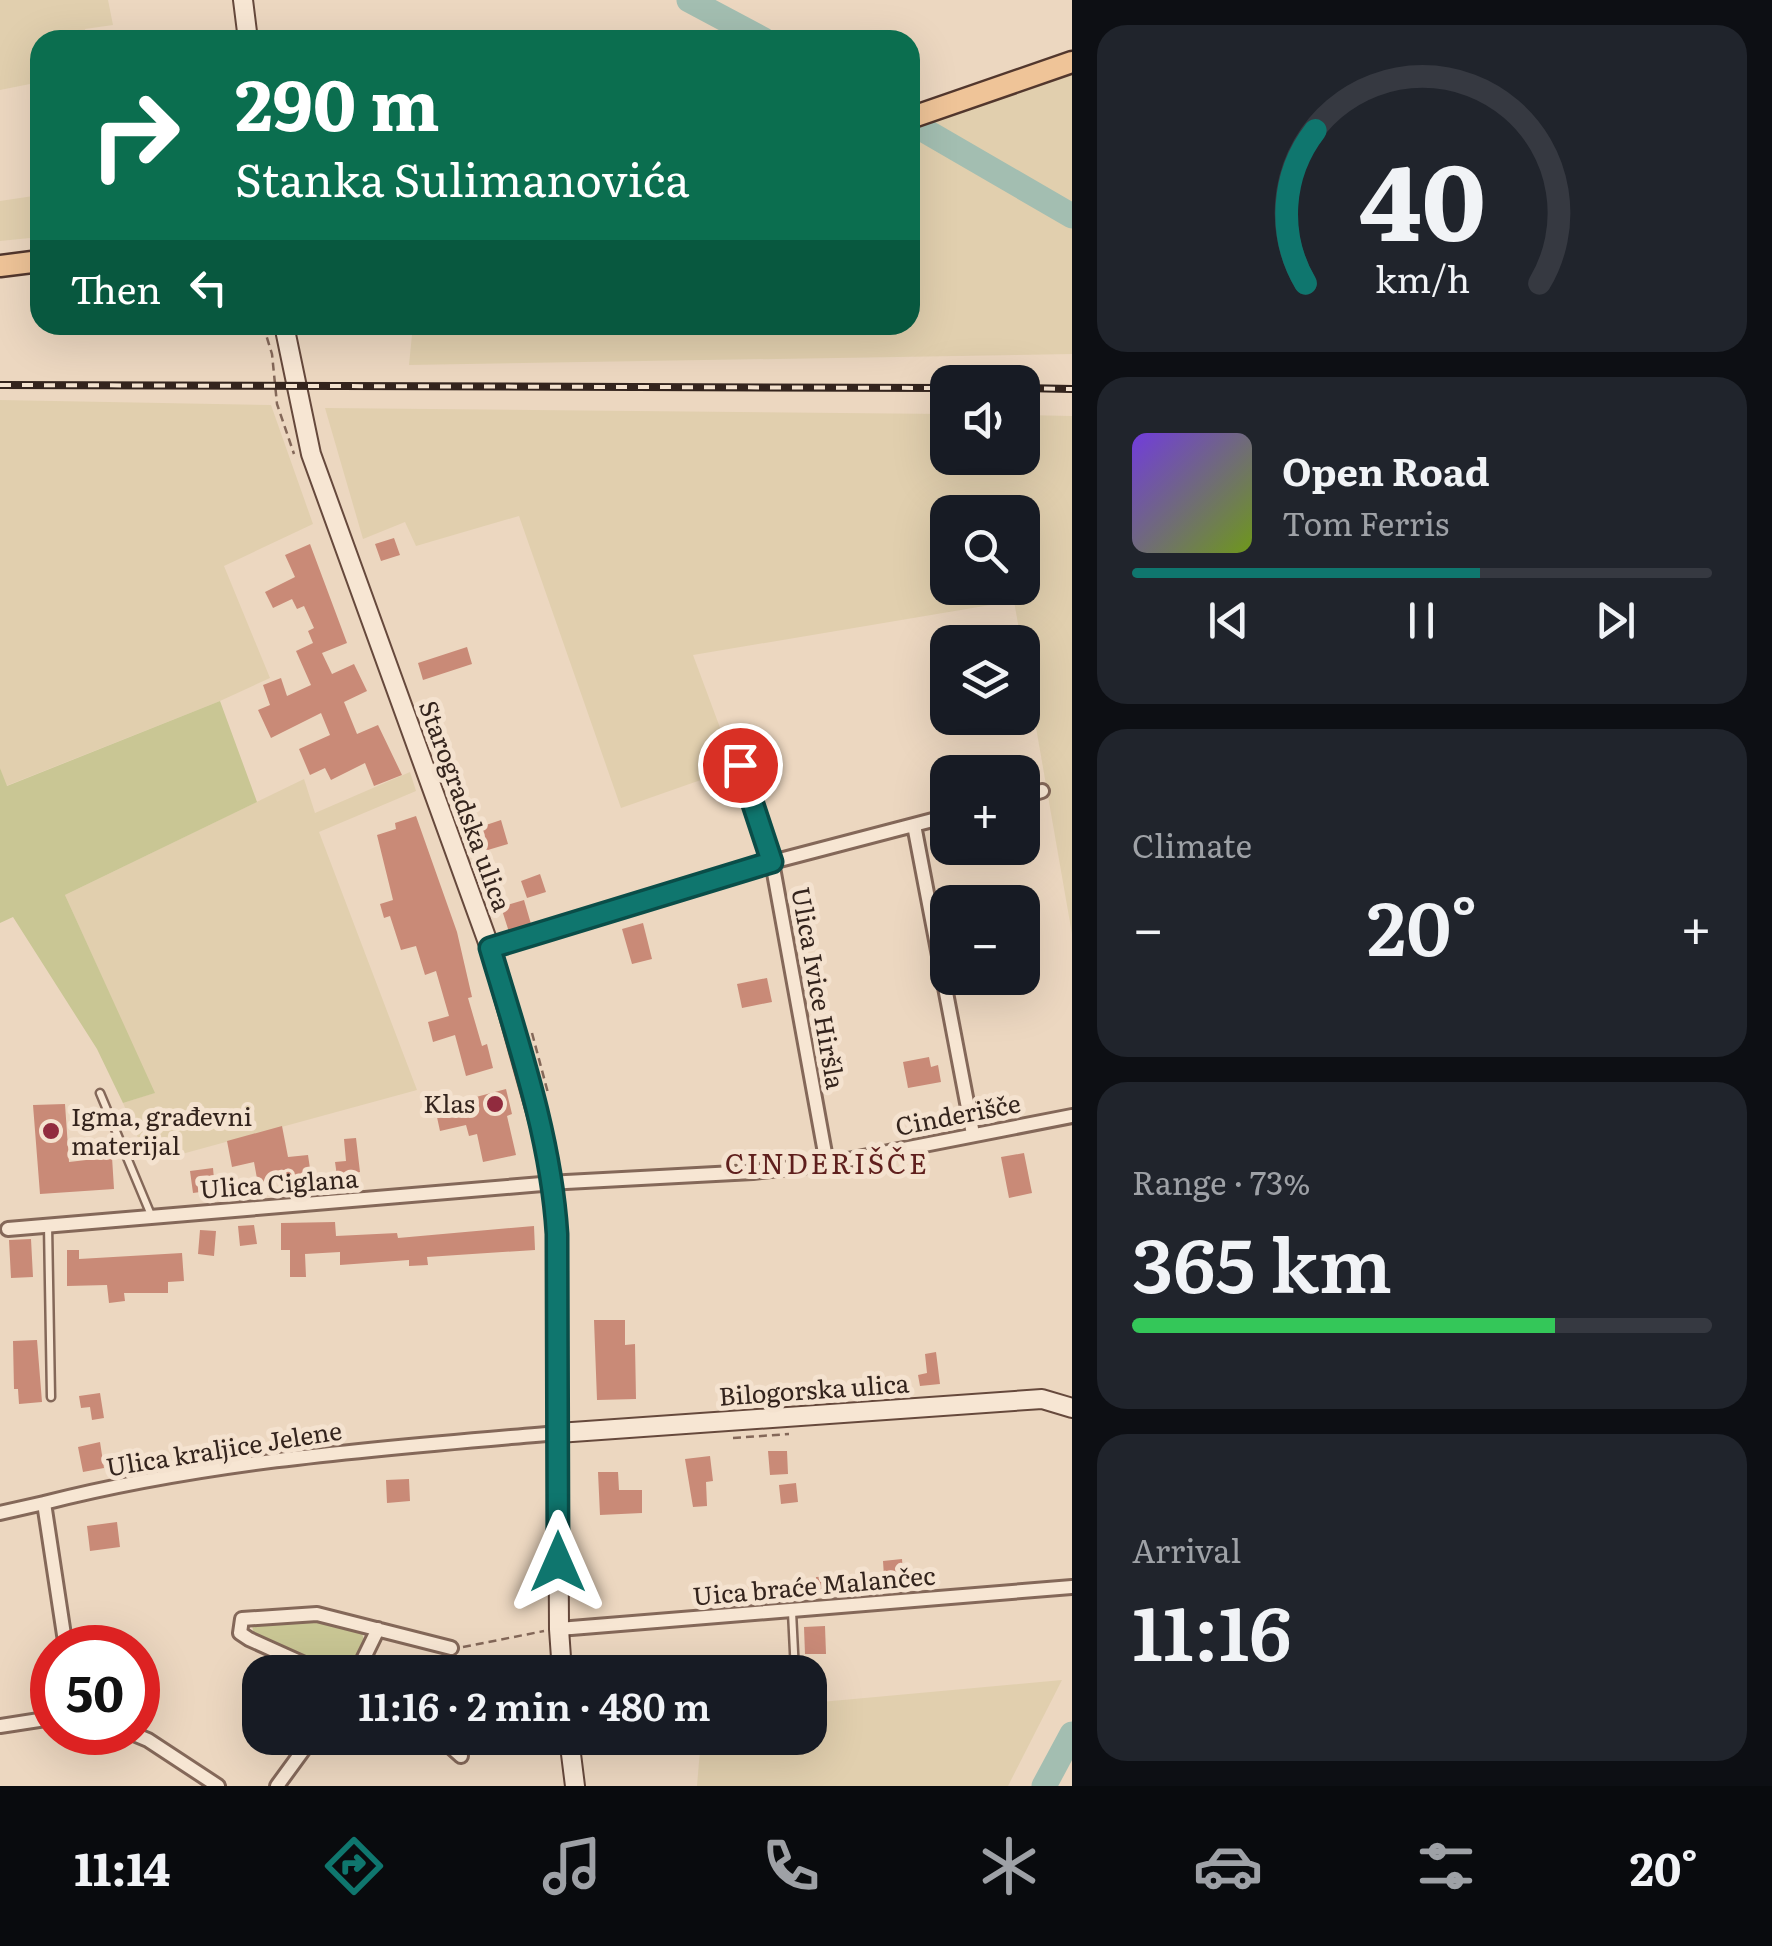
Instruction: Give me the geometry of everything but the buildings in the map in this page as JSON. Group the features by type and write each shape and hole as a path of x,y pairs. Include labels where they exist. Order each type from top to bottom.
{"main road":[{"path":"243,0 247,30"},
{"path":"920,115 1072,62"},
{"path":"0,266 30,262"},
{"path":"278,335 290,356"},
{"name":"Starogradska ulica","path":"286,335 311,454 490,948 553,1184 558,1433 552,1630 558,1655"},
{"name":"Bilogorska ulica","path":"558,1433 1042,1399 1072,1408"},
{"path":"571,1755 575,1786"}],"street":[{"name":"Ulica Ivice Hiršla","path":"740,765 772,862 827,1164"},
{"path":"490,948 772,862 930,821"},
{"path":"914,825 973,1134"},
{"name":"Cinderišče","path":"553,1184 827,1164 1072,1116"},
{"name":"Ulica Ciglana","path":"8,1229 553,1184"},
{"name":"Ulica kraljice Jelene","path":"0,1513 194,1473 324,1453 558,1433"},
{"path":"44,1504 62,1625"},
{"name":"Uica braće Malančec","path":"552,1630 1072,1587"},
{"path":"284,1655 240,1633 242,1619 318,1614 451,1648"},
{"path":"365,1655 378,1629"},
{"path":"0,1726 30,1721"},
{"path":"160,1748 218,1786"},
{"path":"278,1786 300,1755"}],"lane":[{"path":"100,1093 150,1216"},
{"path":"48,1224 50,1397"},
{"path":"792,1612 794,1655"}],"path":[{"path":"266,335 277,404 296,459 311,454"},
{"path":"530,1027 549,1096"},
{"path":"451,1648 552,1630"}],"shaded area":[{"path":"0,0 108,0 113,25 85,30 30,30 30,84 0,90"},
{"path":"1072,73 1072,354 409,365 412,335 920,335 920,123"},
{"path":"30,196 30,238 0,241 0,201"},
{"path":"0,400 271,405 313,524 224,566 270,678 6,786 0,768"},
{"path":"325,408 930,414 930,475 1040,475 1040,415 1072,416 1072,934 1037,735 1040,625 1018,625 1015,605 1040,605 1040,495 930,495 930,605 990,605 693,655 735,768 621,808 519,516 416,546 405,522 363,539"},
{"path":"220,701 257,802 65,895 155,1093 123,1103 97,1049 13,917 0,923 0,768 7,786"},
{"path":"410,772 416,791 319,832 417,1090 149,1163 123,1103 154,1093 65,895 304,779 315,813"},
{"path":"314,1622 362,1633 364,1640 357,1655 304,1655 254,1635 252,1626"},
{"path":"1062,1680 1008,1786 697,1786 700,1755 827,1755 827,1701"}],"waterway":[{"path":"689,0 745,30"},
{"path":"920,128 1072,216"},
{"path":"1044,1786 1072,1734"}],"railway":[{"path":"0,385 930,388"},
{"path":"1040,388 1072,389"}],"place":[{"name":"Klas","path":"495,1104"},
{"name":"Igma, građevni materijal","path":"51,1131"}],"district":[{"name":"CINDERIŠČE","path":"827,1164"}],"route":[{"path":"558,1562 557,1234 553,1184 490,948 772,862 740,765"}]}
